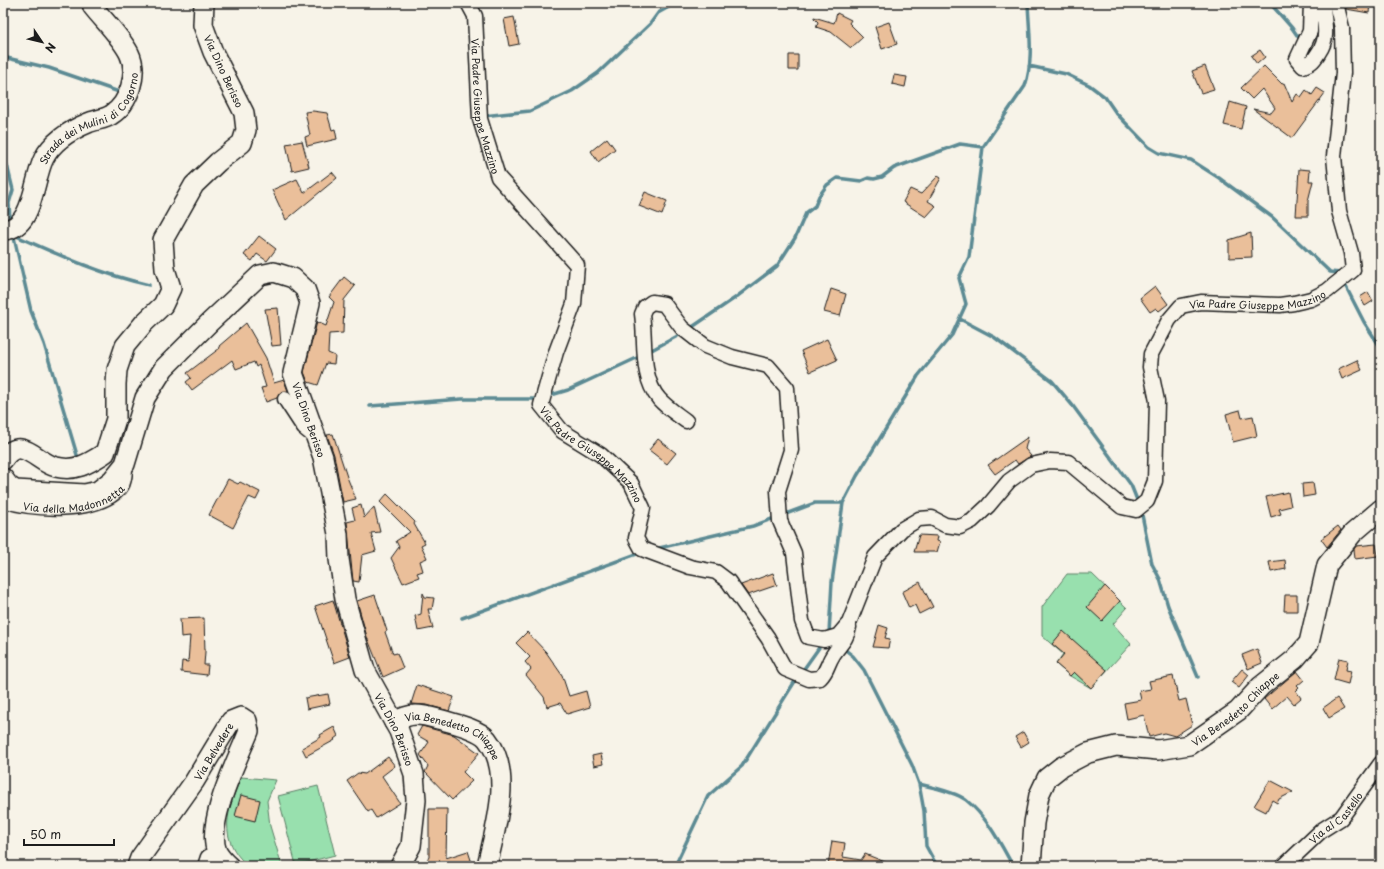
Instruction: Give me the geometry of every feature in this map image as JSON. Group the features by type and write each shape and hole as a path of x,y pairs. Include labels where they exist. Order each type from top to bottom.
{"street":[{"name":"Strada dei Mulini di Cogorno","path":"3,230 17,225 26,214 44,158 60,138 88,123 111,115 126,101 130,90 132,74 130,54 93,8 92,3"},
{"name":"Via Dino Berisso","path":"3,460 12,451 25,449 55,467 80,468 105,453 116,419 116,377 125,346 144,323 163,305 171,288 166,269 163,240 194,186 218,162 242,143 246,130 244,113 213,52 203,25 204,3"},
{"name":"Via Padre Giuseppe Mazzino","path":"468,3 475,16 480,119 498,177 577,265 574,304 556,352 541,405 562,431 601,455 631,483 643,508 636,538 642,549 690,567 716,572 728,581 768,638 785,669 809,679 820,678 827,671 832,656 848,635 849,623 875,558 902,529 919,519 932,518 946,525 960,527 972,521 988,506 1009,481 1031,465 1050,461 1068,462 1122,507 1136,510 1147,501 1155,481 1157,401 1150,367 1151,354 1169,320 1181,306 1201,302 1294,303 1311,299 1327,291 1352,270 1351,254 1339,211 1334,156 1343,73 1342,28 1336,3"},
{"path":"1311,3 1310,31 1297,59 1303,66 1312,63 1324,45 1326,33 1323,3"},
{"name":"Via Dino Berisso","path":"3,478 9,486 15,490 85,494 98,491 112,480 125,464 146,398 164,368 260,275 274,272 293,278 305,289 310,303 293,374 323,457 338,534 339,559 345,599 365,670 399,731 414,774 416,800 411,846 400,866"},
{"name":"Via Padre Giuseppe Mazzino","path":"686,421 659,399 652,387 646,365 642,314 645,306 652,302 664,304 682,328 705,346 732,357 768,366 787,388 791,450 778,491 780,521 794,553 802,621 808,636 824,640 838,636 849,623"},
{"path":"285,399 304,428 316,437"},
{"name":"Via della Madonnetta","path":"3,500 28,507 73,507 95,502 109,496 121,487 125,474 125,464"},
{"name":"Via Benedetto Chiappe","path":"1031,866 1034,823 1039,795 1047,778 1061,767 1088,753 1116,746 1158,750 1189,746 1238,711 1261,686 1295,659 1309,643 1327,565 1353,533 1381,509"},
{"name":"Via Benedetto Chiappe","path":"394,722 404,715 417,714 463,725 487,738 498,758 502,782 487,866"},
{"name":"Via Belvedere","path":"137,866 140,858 194,782 231,721 241,717 247,720 249,731 221,798 214,834 223,859"},
{"path":"221,798 256,741"},
{"name":"Via al Castello","path":"1284,866 1322,830 1341,818 1381,763"},
{"path":"204,866 208,857 223,859"}],"green space":[{"path":"1067,574 1092,574 1127,608 1113,624 1131,644 1091,688 1070,676 1056,664 1063,654 1042,636 1042,607"},
{"path":"241,777 276,780 267,801 270,826 282,866 248,866 238,856 232,845 228,835 229,813"},
{"path":"318,786 335,855 296,865 278,796"}],"building":[{"path":"1345,3 1370,3 1369,13 1346,9"},
{"path":"837,13 851,20 849,23 863,37 851,48 831,32 816,27 818,22 814,17 834,23"},
{"path":"514,17 519,44 509,46 504,19"},
{"path":"889,22 897,44 882,49 875,27"},
{"path":"1260,50 1265,57 1257,64 1251,56"},
{"path":"789,55 798,55 798,70 789,70"},
{"path":"1205,66 1214,89 1201,93 1192,71"},
{"path":"1264,66 1282,84 1284,83 1292,102 1297,94 1301,97 1306,90 1312,95 1317,88 1325,93 1292,138 1253,109 1271,113 1275,108 1262,89 1252,99 1241,88"},
{"path":"894,75 907,77 905,87 892,84"},
{"path":"1230,102 1246,107 1241,129 1224,125"},
{"path":"313,111 327,113 332,130 335,129 337,139 307,146 305,137 310,135 305,112"},
{"path":"607,138 615,149 598,162 591,151"},
{"path":"302,141 309,167 292,171 286,144"},
{"path":"1299,169 1310,170 1309,181 1313,181 1308,201 1308,216 1296,216"},
{"path":"332,172 337,178 286,220 272,190 297,179 304,193"},
{"path":"938,176 941,178 928,201 936,206 926,217 903,202 910,189 921,194"},
{"path":"645,192 667,201 662,215 639,206"},
{"path":"1251,233 1252,257 1229,258 1229,240"},
{"path":"259,236 276,249 267,261 257,254 252,261 244,255"},
{"path":"344,277 355,286 344,300 343,333 329,334 328,353 335,356 334,364 326,363 318,385 308,382 304,372 317,322 326,326 334,302 329,297"},
{"path":"1155,286 1168,304 1159,311 1156,308 1150,312 1140,298"},
{"path":"831,289 846,294 840,316 824,312"},
{"path":"1368,292 1373,301 1365,306 1360,297"},
{"path":"278,308 281,345 272,346 265,309"},
{"path":"246,323 266,358 274,383 284,380 288,391 281,392 277,398 266,402 261,388 266,387 259,365 256,367 254,362 236,369 232,360 192,390 186,382 191,378 187,373 220,348 219,346"},
{"path":"827,339 837,360 810,372 801,351"},
{"path":"1357,360 1362,370 1342,379 1338,369"},
{"path":"1240,410 1242,418 1253,416 1257,436 1233,442 1226,414"},
{"path":"333,434 356,499 343,502 334,455 327,435"},
{"path":"1028,437 1025,449 1031,456 1018,464 1015,460 995,474 988,465"},
{"path":"658,439 676,453 667,464 649,450"},
{"path":"228,479 238,484 240,482 260,492 256,500 249,497 233,528 209,515"},
{"path":"1313,483 1315,495 1303,497 1302,484"},
{"path":"1288,492 1291,506 1279,509 1281,514 1271,517 1266,497"},
{"path":"387,494 415,522 414,524 425,543 421,545 427,558 420,561 423,571 417,573 419,577 403,583 391,558 399,547 396,541 410,532 380,502"},
{"path":"361,505 364,518 374,507 380,532 371,533 376,551 362,555 359,582 353,581 347,522 355,520 352,508"},
{"path":"1338,526 1341,530 1327,547 1321,539"},
{"path":"919,535 938,536 937,541 940,542 937,552 914,552"},
{"path":"1376,544 1378,556 1355,559 1354,549 1356,546"},
{"path":"1285,560 1286,569 1271,572 1269,562"},
{"path":"773,573 777,585 748,595 741,585"},
{"path":"920,582 933,607 919,614 915,605 909,608 902,592"},
{"path":"1105,586 1120,601 1102,621 1087,607"},
{"path":"423,593 425,597 434,598 432,609 428,609 433,628 418,631 415,616 421,614"},
{"path":"375,595 387,631 385,632 393,654 397,653 403,668 383,677 367,637 357,601"},
{"path":"1285,595 1297,595 1297,611 1284,611"},
{"path":"333,600 350,657 334,663 315,606"},
{"path":"204,618 204,665 208,665 207,675 181,672 182,661 188,662 190,636 181,637 180,619"},
{"path":"879,625 888,628 885,638 890,639 888,648 873,647"},
{"path":"1063,631 1107,670 1091,688 1074,672 1070,676 1056,664 1064,654 1052,644"},
{"path":"527,632 546,652 562,675 569,696 586,691 590,707 567,714 560,703 547,707 544,697 526,675 531,669 525,662 530,657 516,643"},
{"path":"1257,649 1262,663 1248,669 1242,655"},
{"path":"1339,658 1348,660 1346,670 1351,671 1348,684 1334,680"},
{"path":"1242,669 1249,675 1239,688 1231,682"},
{"path":"1297,671 1304,680 1297,686 1299,688 1296,691 1301,698 1294,704 1287,696 1272,709 1264,699"},
{"path":"1173,676 1179,701 1186,699 1192,725 1175,736 1164,733 1149,737 1144,715 1127,719 1124,703 1141,700 1139,691 1151,689 1149,681"},
{"path":"417,685 454,697 449,711 427,705 411,704"},
{"path":"328,694 330,704 307,709 305,698"},
{"path":"1337,698 1344,709 1329,718 1323,708"},
{"path":"422,726 454,735 479,753 463,772 472,781 452,800 425,772 428,766 420,755 429,742 417,735"},
{"path":"334,727 338,736 334,739 335,740 306,756 302,748 321,737 320,735"},
{"path":"1023,732 1029,742 1021,747 1015,737"},
{"path":"601,754 603,764 594,766 592,756"},
{"path":"388,757 395,766 382,776 400,803 376,818 371,810 368,812 347,781 358,773 365,774"},
{"path":"1270,780 1293,792 1279,799 1277,803 1272,800 1266,812 1254,806"},
{"path":"241,795 260,800 255,821 235,816"},
{"path":"429,809 447,809 446,858 468,851 473,866 424,866 429,857"},
{"path":"832,841 845,843 843,857 861,860 865,854 895,866 828,866"}],"waterway":[{"path":"483,116 530,111 572,91 598,73 650,24 658,13 676,3"},
{"path":"827,635 829,633 832,582 843,503 857,476 918,376 952,335 966,304 959,278 969,257 983,147 1025,86 1028,76 1030,55 1028,3"},
{"path":"1270,3 1292,28 1301,41"},
{"path":"3,57 49,68 122,93"},
{"path":"1029,66 1066,74 1089,85 1105,97 1116,113 1149,147 1159,153 1191,160 1219,178 1272,217 1330,272 1341,273"},
{"path":"688,330 735,298 777,266 795,238 806,213 815,206 819,196 827,185 837,178 861,181 868,178 874,179 882,177 894,168 960,144 983,147"},
{"path":"3,161 7,165 13,190 9,203 10,221"},
{"path":"13,233 31,311 44,344 77,455"},
{"path":"14,235 97,270 149,285"},
{"path":"1343,281 1364,322 1381,348"},
{"path":"960,319 994,337 1052,381 1073,406 1131,485 1139,505"},
{"path":"648,352 683,333"},
{"path":"548,396 568,390 641,356"},
{"path":"370,406 462,399 538,399"},
{"path":"783,515 815,503 843,503"},
{"path":"1141,510 1152,564 1160,579 1168,606 1198,677"},
{"path":"655,549 753,526 777,517"},
{"path":"462,618 642,552"},
{"path":"801,673 823,642"},
{"path":"843,648 853,656 864,670 912,765 919,784 924,811 926,846 937,866"},
{"path":"675,866 708,796 742,766 797,678"},
{"path":"919,784 950,792 966,800 987,822 1013,866"}]}
